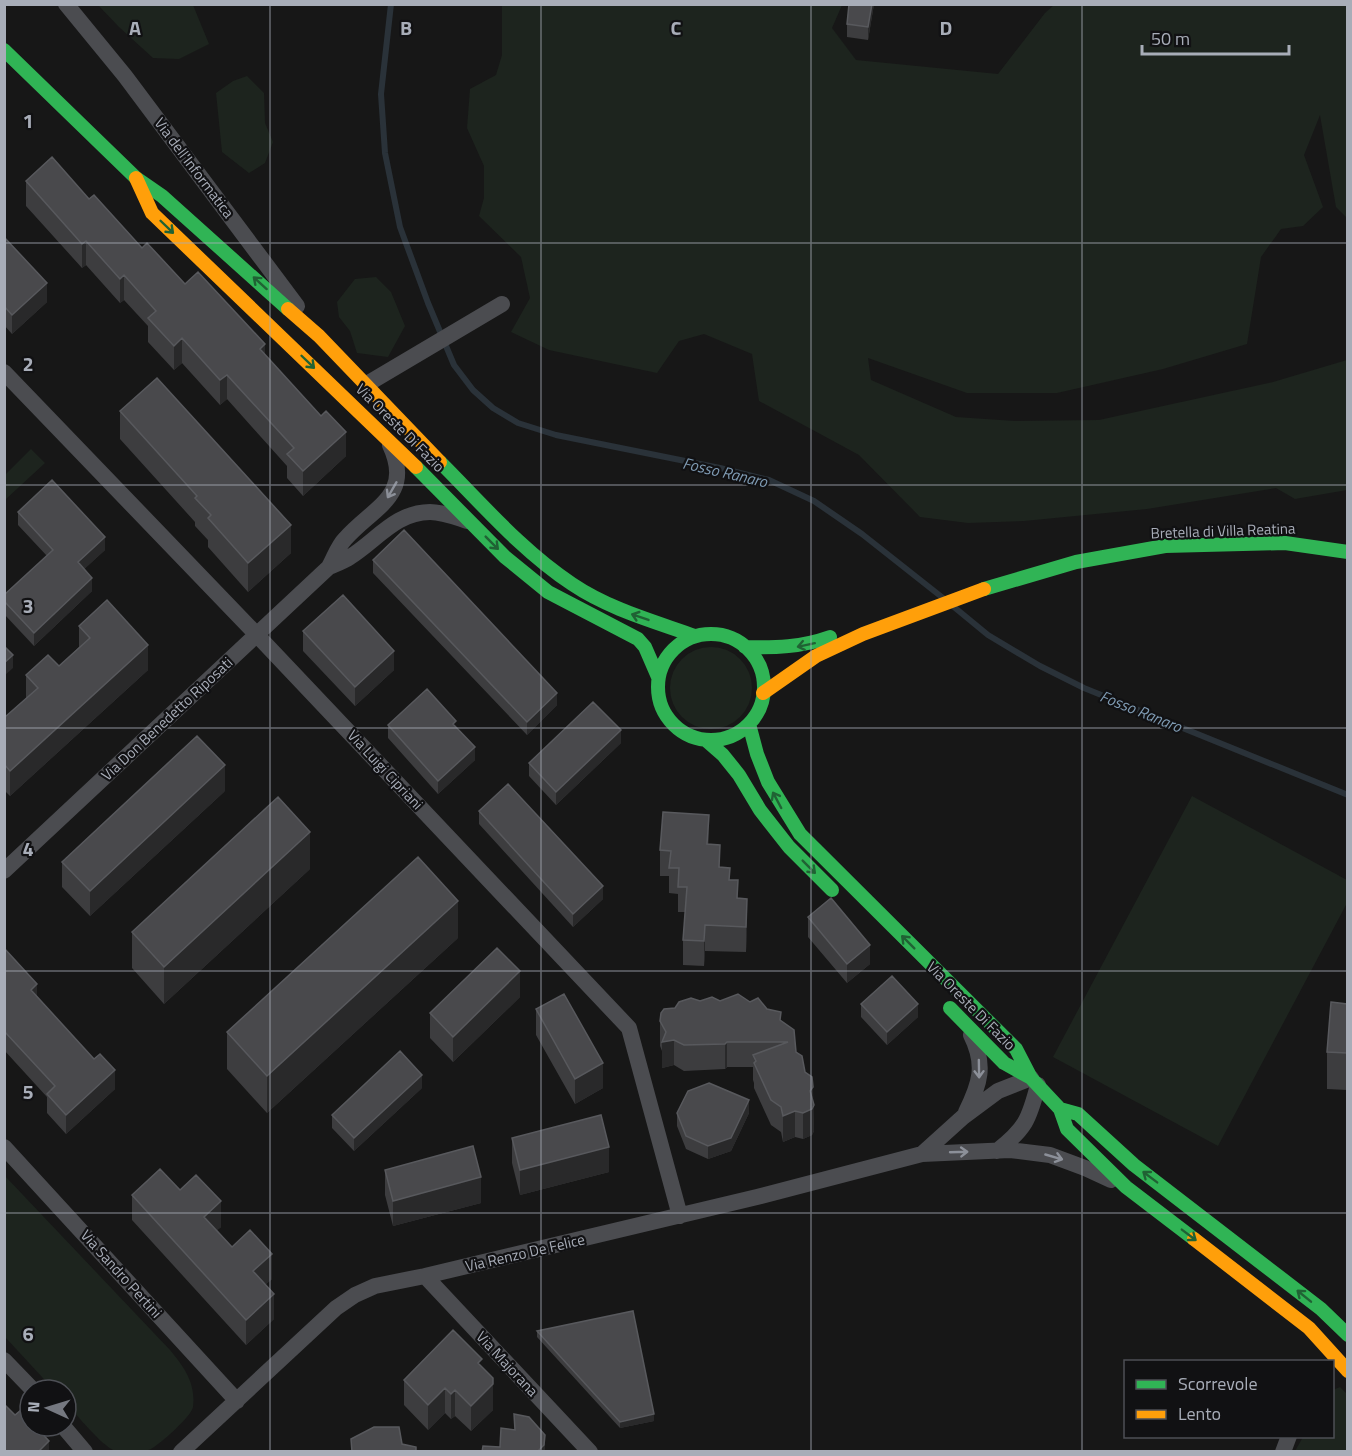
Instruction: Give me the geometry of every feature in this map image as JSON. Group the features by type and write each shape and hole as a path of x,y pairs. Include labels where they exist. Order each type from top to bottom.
{"main road":[{"name":"Via Oreste Di Fazio","path":"4,50 136,178 162,196 319,336 535,557 573,585 598,599 629,613 695,636"},
{"name":"Via Oreste Di Fazio","path":"136,178 153,213 385,435 505,557 548,592 638,639 645,647 658,677"},
{"name":"Bretella di Villa Reatina","path":"863,634 996,585 1076,562 1164,546 1285,543 1347,552"},
{"path":"708,634 722,635 745,647 758,663 764,683 760,707 749,724 730,737 707,741 689,736 677,729 667,718 660,705 657,691 658,677 663,663 671,652 682,642 695,636 708,634"},
{"path":"745,647 787,648 807,645 832,637 863,634"},
{"path":"763,693 816,656 863,634"},
{"name":"Via Oreste Di Fazio","path":"749,724 753,749 763,773 781,808 800,834 1016,1049 1034,1082"},
{"path":"707,741 740,774 760,810 789,847 839,897"},
{"name":"Via Oreste Di Fazio","path":"939,996 1004,1063 1034,1082"},
{"path":"1034,1082 1060,1110 1067,1129 1126,1187 1309,1328 1339,1365"},
{"path":"1060,1110 1078,1114 1134,1165 1283,1279 1347,1335"}],"street":[{"name":"Via dell'Informatica","path":"66,4 125,76 319,336"},
{"path":"367,384 502,304"},
{"name":"Via Luigi Cipriani","path":"4,372 257,634 629,1028 680,1216"},
{"path":"329,567 344,540 383,503 391,494 397,481 396,458 385,435"},
{"path":"329,567 351,557 381,532 404,518 431,512 471,522"},
{"name":"Via Don Benedetto Riposati","path":"4,871 329,567"},
{"path":"963,1118 977,1090 980,1075 978,1048 964,1021"},
{"path":"922,1154 998,1091 1034,1082 1031,1113 1018,1134 997,1151"},
{"name":"Via Sandro Pertini","path":"4,1147 237,1401"},
{"path":"922,1154 1010,1150 1050,1155 1126,1187"},
{"name":"Via Renzo De Felice","path":"181,1452 336,1308 355,1295 375,1286 680,1216 922,1154"},
{"name":"Via Majorana","path":"424,1276 590,1452"},
{"path":"4,1360 21,1378"},
{"path":"73,1438 85,1452"},
{"path":"1283,1452 1289,1438"}],"shaded area":[{"path":"98,5 193,5 209,44 179,59 153,58"},
{"path":"502,5 842,5 832,28 856,60 998,74 1045,13 1054,5 1347,5 1347,218 1336,207 1320,115 1304,155 1323,207 1303,226 1281,229 1261,257 1247,344 1163,369 1057,393 967,393 868,358 871,380 956,417 1015,421 1099,420 1273,382 1347,360 1347,490 1295,499 1276,488 1147,509 1024,521 968,523 920,517 859,455 759,401 752,354 704,334 679,341 657,373 549,350 511,332 530,298 521,257 479,216 484,198 484,166 467,128 470,89 496,75 502,55"},
{"path":"247,76 264,93 265,123 273,142 265,163 249,173 222,152 216,93 233,81"},
{"path":"376,277 391,292 405,326 388,357 357,353 350,331 339,317 337,302 355,279"},
{"path":"31,449 45,463 5,500 5,475"},
{"path":"711,647 727,650 740,659 749,672 752,688 749,704 740,717 727,726 711,729 695,726 682,717 673,704 670,688 673,672 682,659 695,650"},
{"path":"1192,796 1347,880 1347,903 1218,1146 1053,1057"},
{"path":"5,1176 170,1350 191,1383 193,1407 175,1430 151,1449 139,1452 115,1451 96,1436 78,1416 78,1378 43,1378 5,1337"},
{"path":"1340,1387 1347,1394 1347,1451 1295,1451 1302,1438 1334,1438 1334,1390"}],"building":[{"path":"849,4 872,4 868,27 847,24"},
{"path":"52,157 89,199 94,195 142,248 147,243 185,284 198,272 265,344 260,349 321,416 326,411 346,432 303,471 287,454 294,448 227,375 220,380 182,338 174,346 148,318 156,311 124,275 120,279 86,241 82,244 26,181"},
{"path":"4,237 47,283 12,315 4,306"},
{"path":"157,378 291,525 248,563 208,518 211,515 195,498 197,496 120,411"},
{"path":"52,480 105,537 78,562 92,578 34,633 4,601 4,595 53,550 18,512"},
{"path":"404,530 557,693 527,722 373,560"},
{"path":"343,595 394,651 355,687 303,631"},
{"path":"107,600 148,645 10,771 4,764 4,716 38,688 26,675 48,655 59,666 90,638 79,626"},
{"path":"4,646 13,655 4,663"},
{"path":"427,689 456,721 453,724 475,747 438,781 388,725"},
{"path":"593,702 621,730 556,792 529,763"},
{"path":"197,736 225,765 90,891 62,862"},
{"path":"508,784 603,886 573,914 479,811"},
{"path":"278,797 310,832 164,967 132,932"},
{"path":"663,812 709,815 707,844 720,845 719,867 730,868 729,880 738,880 737,898 747,899 746,927 705,925 704,941 683,940 687,887 678,887 679,868 669,868 671,851 660,850"},
{"path":"418,857 458,901 267,1076 227,1032"},
{"path":"831,898 870,945 847,964 808,917"},
{"path":"4,948 37,984 31,990 94,1059 100,1054 115,1070 66,1115 47,1094 55,1086 4,1031"},
{"path":"497,948 520,971 453,1037 430,1013"},
{"path":"892,976 918,1004 887,1032 861,1004"},
{"path":"564,994 603,1063 575,1079 536,1009"},
{"path":"738,994 750,1002 758,998 767,1009 781,1012 780,1020 794,1030 796,1052 802,1056 805,1072 812,1077 813,1087 810,1091 814,1105 812,1109 803,1113 795,1111 783,1116 781,1107 771,1100 754,1063 756,1061 753,1055 788,1042 684,1045 674,1040 662,1042 666,1032 660,1021 664,1009 675,1008 679,1002 691,998 700,1001 712,997 720,1001"},
{"path":"1331,1002 1347,1004 1347,1053 1327,1052"},
{"path":"400,1051 422,1075 354,1138 332,1115"},
{"path":"709,1083 749,1100 731,1138 708,1146 686,1136 677,1113 688,1091"},
{"path":"601,1115 609,1147 520,1170 512,1138"},
{"path":"473,1146 481,1177 393,1201 385,1170"},
{"path":"160,1169 180,1190 196,1175 221,1201 204,1217 232,1247 250,1230 272,1254 253,1271 274,1294 246,1320 132,1195"},
{"path":"633,1311 654,1414 620,1422 537,1331"},
{"path":"453,1330 482,1359 478,1363 493,1378 493,1384 471,1406 455,1390 451,1394 445,1388 428,1405 404,1380"},
{"path":"4,1404 15,1415 18,1412 18,1438 46,1438 49,1441 38,1452 4,1452"},
{"path":"514,1414 529,1417 545,1435 544,1445 537,1452 482,1452 483,1446 500,1447 501,1428 515,1430"},
{"path":"374,1427 399,1427 402,1444 416,1447 416,1452 352,1452 351,1439"}],"waterway":[{"name":"Fosso Ranaro","path":"391,4 381,94 385,153 400,227 454,365 473,390 493,408 518,423 556,435 769,480 814,501 862,534 943,598"},
{"name":"Fosso Ranaro","path":"954,607 988,635 1040,666 1084,688 1348,795"}],"traffic: fast":[{"path":"4,50 136,178 162,196 288,309"},
{"path":"440,462 519,542 572,584 601,601 695,636"},
{"path":"416,467 505,557 548,592 638,639 645,647 658,677"},
{"path":"984,589 1076,562 1165,546 1285,543 1348,552"},
{"path":"711,634 731,638 748,650 760,667 764,687 760,707 748,724 731,736 711,740 691,736 674,724 662,707 658,687 662,667 674,650 691,638 711,634"},
{"path":"745,647 788,646 830,637"},
{"path":"749,724 768,782 800,834 1016,1049 1031,1078 1060,1109 1067,1129 1126,1187 1194,1239"},
{"path":"707,741 723,755 739,775 760,810 789,847 832,890"},
{"path":"950,1008 1004,1063 1031,1078"},
{"path":"1060,1109 1078,1114 1134,1165 1321,1309 1348,1335"}],"traffic: slow":[{"path":"136,178 152,213 416,467"},
{"path":"288,309 319,336 440,462"},
{"path":"763,693 816,656 863,634 984,589"},
{"path":"1194,1239 1309,1328 1348,1371"}]}
